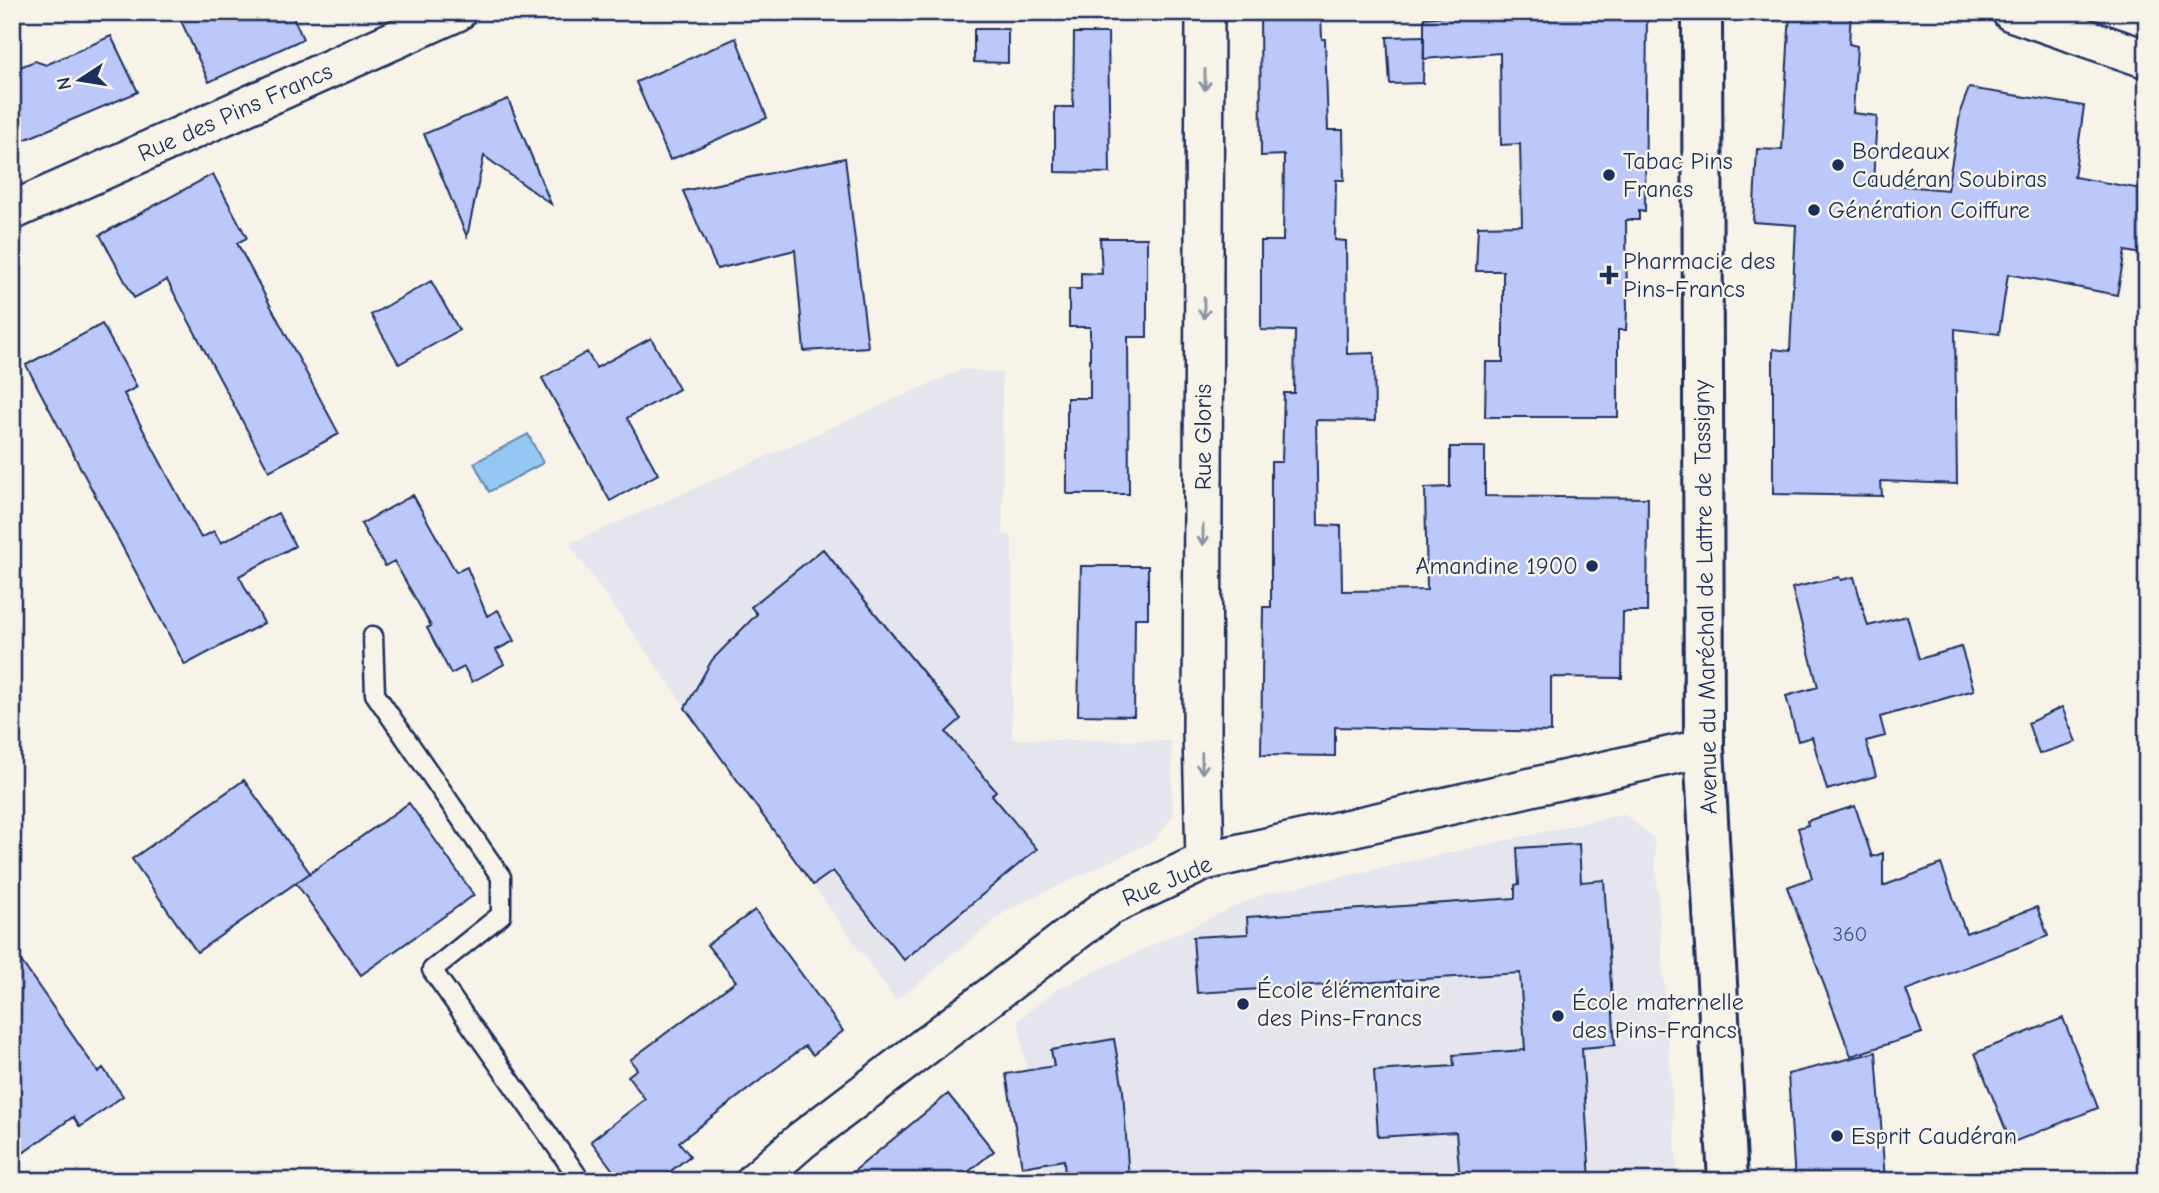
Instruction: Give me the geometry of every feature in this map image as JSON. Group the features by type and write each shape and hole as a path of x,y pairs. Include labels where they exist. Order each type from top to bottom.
{"main road":[{"name":"Avenue du Maréchal de Lattre de Tassigny","path":"1702,12 1704,748 1728,1181"}],"street":[{"name":"Rue des Pins Francs","path":"12,211 457,12"},
{"name":"Rue Gloris","path":"1205,12 1202,732 1205,861"},
{"path":"2011,12 2147,59"},
{"name":"Rue Jude","path":"755,1181 802,1140 1108,907 1205,861 1704,748"}],"lane":[{"path":"373,636 375,694 501,877 502,915 432,970 581,1181"}],"shaded area":[{"path":"963,369 1002,373 1003,535 1012,536 1012,739 1171,741 1173,816 1154,841 1007,910 896,1001 569,544"},
{"name":"École élémentaire des Pins-Francs","path":"1624,814 1654,838 1678,1181 1046,1181 1018,1020 1057,989 1260,895"}],"water":[{"path":"528,434 543,463 489,492 474,463"}],"building":[{"path":"177,12 291,12 303,39 209,82"},
{"path":"1260,12 1321,12 1322,39 1325,39 1328,130 1343,130 1344,180 1336,180 1335,240 1346,241 1347,354 1374,353 1375,421 1316,420 1318,525 1341,526 1342,591 1427,590 1425,488 1450,487 1450,447 1485,447 1485,496 1648,498 1647,612 1623,612 1622,678 1551,677 1551,732 1335,727 1335,756 1261,755 1263,607 1271,607 1271,462 1282,462 1284,393 1294,393 1295,331 1261,330 1261,241 1283,241 1284,155 1261,156"},
{"path":"1488,12 1647,12 1645,211 1639,210 1639,220 1626,220 1627,311 1626,330 1618,330 1618,417 1485,417 1486,362 1503,362 1503,271 1476,271 1478,226 1522,225 1520,144 1501,145 1500,53 1424,59 1424,18"},
{"path":"1790,12 1851,12 1849,44 1857,46 1853,113 1877,116 1873,183 1947,190 1961,109 1969,88 2084,106 2074,177 2147,190 2147,255 2125,251 2117,295 2008,274 1999,334 1955,329 1957,484 1881,481 1882,496 1773,494 1773,349 1790,351 1796,225 1753,222 1757,149 1782,150"},
{"path":"974,29 1008,29 1008,63 974,62"},
{"path":"1074,33 1108,33 1110,173 1055,172 1055,107 1073,107"},
{"path":"111,36 138,92 12,145 12,70 35,61 46,65"},
{"path":"1424,36 1423,83 1390,84 1387,37"},
{"path":"736,38 767,118 670,160 636,82"},
{"path":"508,99 551,204 484,156 467,237 424,134"},
{"path":"845,158 868,347 804,351 795,250 717,269 683,191"},
{"path":"213,174 247,238 237,243 339,434 269,471 167,280 134,298 100,235"},
{"path":"1100,238 1147,238 1147,337 1128,337 1129,494 1067,494 1067,398 1090,398 1090,327 1069,327 1069,289 1081,289 1081,273 1102,274"},
{"path":"431,281 459,330 399,364 371,315"},
{"path":"102,324 137,387 124,394 201,538 214,531 221,543 278,513 295,546 239,576 264,623 185,665 26,365"},
{"path":"651,338 679,389 627,418 658,474 610,501 542,378 587,352 596,368"},
{"path":"413,495 456,572 467,567 487,616 498,610 514,641 496,650 504,664 472,682 464,667 451,674 427,628 431,626 394,561 385,566 361,524"},
{"path":"823,549 961,719 946,732 996,791 992,795 1037,849 904,960 833,871 813,885 685,708 712,660 757,614 751,607"},
{"path":"1081,566 1148,566 1148,618 1135,618 1134,716 1078,715"},
{"path":"1839,577 1841,580 1854,577 1868,626 1907,616 1919,659 1961,647 1974,690 1880,717 1885,736 1866,741 1876,776 1827,790 1812,737 1798,741 1786,696 1818,687 1792,588"},
{"path":"2062,707 2076,742 2039,754 2028,723"},
{"path":"244,780 310,873 197,952 132,859"},
{"path":"409,803 474,895 361,975 296,883"},
{"path":"1855,806 1872,857 1883,853 1883,886 1941,864 1966,933 2037,907 2048,936 1906,990 1922,1033 1851,1056 1787,887 1812,878 1798,828 1808,825 1807,821"},
{"path":"1579,844 1581,882 1604,880 1615,1045 1582,1048 1590,1181 1460,1181 1456,1132 1378,1137 1374,1071 1454,1066 1453,1055 1525,1050 1520,973 1197,993 1193,937 1248,934 1247,917 1515,898 1515,885 1519,884 1517,848"},
{"path":"755,910 843,1031 813,1055 805,1046 679,1142 690,1156 658,1181 621,1181 591,1141 645,1099 628,1076 637,1069 630,1060 736,981 707,945"},
{"path":"12,948 98,1072 103,1068 123,1096 80,1127 73,1117 12,1161"},
{"path":"2063,1018 2098,1108 2011,1143 1975,1053"},
{"path":"1114,1039 1123,1090 1129,1181 1065,1181 1064,1160 1022,1167 1006,1074 1054,1066 1051,1050"},
{"name":"Esprit Caudéran","path":"1876,1052 1885,1181 1795,1181 1788,1074"},
{"path":"948,1094 994,1151 957,1181 842,1181"}],"place":[{"name":"Bordeaux Caudéran Soubiras","path":"1838,165"},
{"name":"Tabac Pins Francs","path":"1609,175"},
{"name":"Génération Coiffure","path":"1814,210"},
{"name":"Pharmacie des Pins-Francs","path":"1609,275"},
{"name":"Amandine 1900","path":"1592,566"},
{"name":"École élémentaire des Pins-Francs","path":"1243,1004"},
{"name":"École maternelle des Pins-Francs","path":"1558,1016"},
{"name":"Esprit Caudéran","path":"1837,1136"}]}
